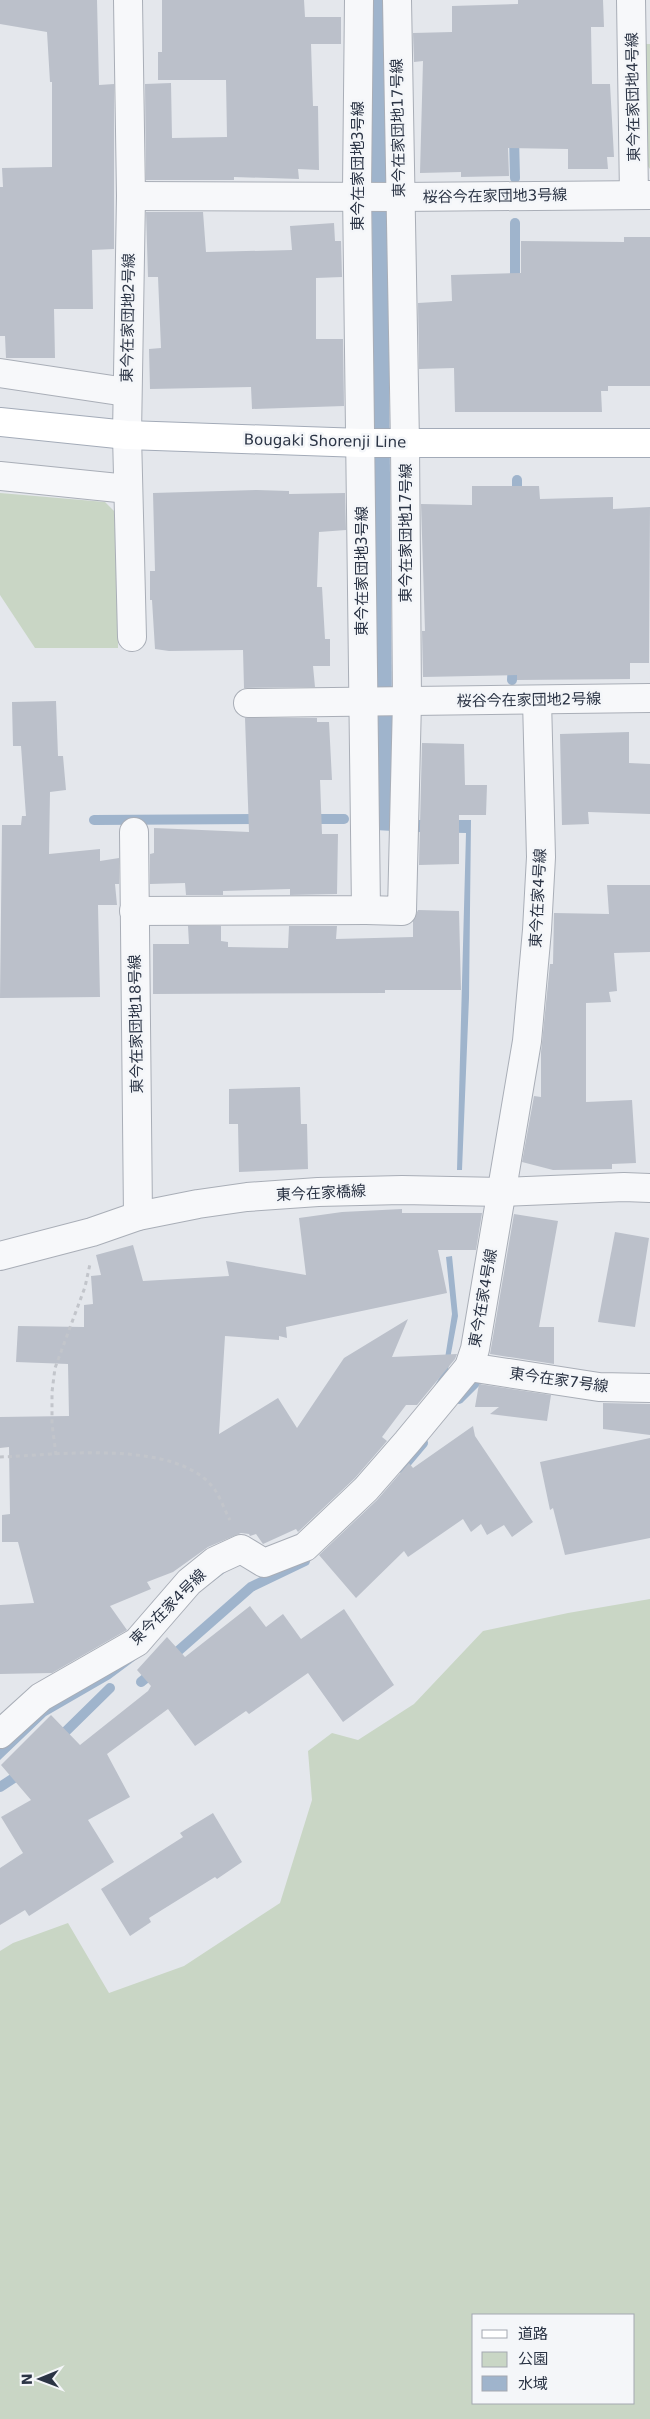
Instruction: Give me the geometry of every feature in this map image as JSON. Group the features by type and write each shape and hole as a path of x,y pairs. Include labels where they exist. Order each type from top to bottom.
{"main road":[{"name":"Bougaki Shorenji Line","path":"0,422 127,435 362,443 650,443"}],"street":[{"name":"東今在家団地2号線","path":"128,0 131,196 126,392 132,637"},
{"name":"東今在家団地3号線","path":"359,0 357,197 362,443 366,910"},
{"name":"東今在家団地17号線","path":"366,910 402,911 408,701 397,0"},
{"name":"東今在家団地4号線","path":"631,0 641,34 642,195"},
{"name":"桜谷今在家団地3号線","path":"131,196 399,197 642,195"},
{"path":"0,373 126,392"},
{"path":"0,476 128,489"},
{"name":"桜谷今在家団地2号線","path":"248,703 650,698"},
{"name":"東今在家4号線","path":"0,1734 41,1697 138,1642 189,1582 216,1561 241,1549 264,1563 305,1547 366,1489 469,1367 475,1349 528,1041 541,857 537,700"},
{"name":"東今在家団地18号線","path":"134,832 138,1216"},
{"path":"134,911 366,910"},
{"name":"東今在家橋線","path":"0,1256 92,1232 138,1216 198,1204 247,1197 318,1192 402,1190 502,1192 624,1187 650,1188"},
{"name":"東今在家7号線","path":"469,1367 599,1387 650,1388"}],"path":[{"path":"56,1455 52,1424 52,1392 55,1368 85,1287 92,1254 92,1232"},
{"path":"0,1457 109,1451 163,1460 195,1472 214,1489 235,1530 241,1549"}],"green space":[{"path":"646,44 650,44 650,169 647,165"},
{"path":"0,493 105,502 117,514 118,648 35,648 0,595"},
{"path":"650,1599 650,2419 0,2419 0,1951 13,1943 68,1923 109,1993 184,1966 280,1903 312,1800 308,1751 332,1733 358,1740 414,1704 483,1631 568,1613"}],"water":[{"path":"371,0 386,0 393,831 375,830"},
{"path":"416,820 471,820 469,998 462,1170 457,1170 466,833 417,832"},
{"path":"452,1256 458,1316 447,1375 352,1493 314,1526 430,1394 443,1371 452,1314 446,1257"},
{"path":"239,1562 191,1598 149,1650 110,1679 46,1716 0,1760 0,1746 200,1583"}],"building":[{"path":"0,0 97,0 99,85 114,84 114,249 92,250 93,309 54,309 55,358 6,358 5,336 0,336 0,187 3,187 2,168 52,167 52,82 50,82 47,32 0,24"},
{"path":"162,0 304,0 305,17 341,17 341,44 311,44 313,106 318,106 319,170 298,169 299,179 234,177 234,180 146,180 145,84 171,83 172,138 227,137 226,80 158,80 158,52 162,52"},
{"path":"518,0 603,0 604,27 591,27 592,84 610,84 614,157 607,157 608,169 568,169 568,149 508,148 509,176 461,177 461,172 420,173 423,61 414,62 413,33 452,32 452,6 518,4"},
{"path":"146,212 203,212 206,252 292,250 290,226 334,223 335,241 341,241 342,277 316,278 316,339 343,339 344,406 252,409 251,387 150,389 149,349 161,348 158,277 148,277"},
{"path":"624,237 650,237 650,386 608,386 608,391 601,391 602,412 455,412 454,368 419,369 418,303 452,301 451,275 521,273 521,241 624,242"},
{"path":"472,486 539,486 540,499 613,497 613,509 650,507 649,663 630,663 630,679 517,680 517,675 423,677 422,631 425,631 421,504 472,505"},
{"path":"289,491 289,494 345,493 346,530 319,532 317,587 322,587 325,639 330,639 330,666 313,666 315,687 244,688 243,650 169,651 155,649 152,600 150,600 150,571 155,571 153,493"},
{"path":"56,701 58,756 63,756 66,790 50,792 49,854 100,849 100,861 119,858 119,884 115,884 117,905 98,905 100,997 0,998 2,825 21,825 22,816 26,816 21,746 13,746 12,702"},
{"path":"245,718 317,718 317,722 329,722 332,780 320,780 322,834 338,834 337,894 290,895 290,889 223,891 223,895 186,895 185,883 150,884 150,854 154,853 154,828 249,832"},
{"path":"629,732 629,763 650,764 650,814 588,812 589,824 562,825 560,734"},
{"path":"422,743 464,744 465,785 487,785 486,815 459,815 459,864 419,865"},
{"path":"607,885 650,885 650,952 614,953 617,991 609,992 611,1002 586,1003 586,1102 632,1100 636,1163 612,1164 612,1169 553,1170 522,1162 534,1096 541,1097 541,1052 550,964 553,964 554,913 609,914"},
{"path":"418,910 459,911 461,990 385,990 385,993 153,994 153,944 189,944 188,926 221,926 221,941 228,942 228,947 288,948 289,926 337,926 336,939 413,937 413,921"},
{"path":"300,1087 301,1124 307,1124 308,1169 239,1172 238,1124 229,1124 229,1089"},
{"path":"402,1209 402,1213 482,1213 476,1250 438,1250 447,1293 286,1327 287,1338 279,1336 279,1340 225,1336 219,1434 278,1398 297,1428 344,1358 408,1319 392,1357 457,1354 455,1359 417,1405 406,1405 382,1437 387,1441 355,1478 298,1532 296,1529 263,1544 256,1534 250,1536 249,1534 241,1533 208,1547 173,1572 147,1582 151,1589 110,1606 127,1630 52,1673 0,1674 0,1605 34,1603 18,1542 2,1542 2,1515 10,1514 9,1447 0,1448 0,1417 69,1416 68,1364 16,1362 18,1326 84,1327 84,1305 93,1304 91,1276 101,1275 96,1255 133,1245 143,1281 229,1276 226,1261 306,1275 299,1218 342,1212"},
{"path":"514,1214 558,1221 539,1327 554,1327 554,1364 490,1354"},
{"path":"615,1232 649,1238 635,1327 598,1322"},
{"path":"479,1384 551,1395 547,1421 490,1414 499,1407 475,1407"},
{"path":"603,1403 650,1404 650,1435 603,1429"},
{"path":"473,1426 475,1436 533,1522 512,1537 504,1525 487,1535 481,1524 471,1532 463,1519 408,1557 404,1551 356,1598 319,1555 377,1500 409,1463 413,1468"},
{"path":"650,1438 650,1538 565,1555 553,1508 550,1510 540,1462"},
{"path":"250,1606 266,1627 283,1614 301,1639 344,1609 394,1685 343,1722 308,1673 249,1714 246,1711 195,1746 168,1709 107,1754 130,1797 88,1820 114,1862 29,1916 25,1910 0,1925 0,1868 23,1853 1,1817 31,1800 1,1765 51,1715 80,1745 148,1691 151,1686 137,1670 167,1637 185,1657"},
{"path":"213,1813 242,1862 217,1879 215,1877 149,1918 151,1922 130,1936 101,1889 183,1837 180,1833"}],"waterway":[{"path":"514,136 515,178"},
{"path":"515,223 515,287"},
{"path":"517,480 517,499"},
{"path":"512,680 513,663"},
{"path":"94,820 260,819"},
{"path":"310,819 344,819"},
{"path":"459,1399 478,1380"},
{"path":"402,1468 423,1443"},
{"path":"169,1659 251,1587 305,1561"},
{"path":"141,1682 156,1670"},
{"path":"57,1740 110,1688"},
{"path":"0,1787 23,1772"}]}
